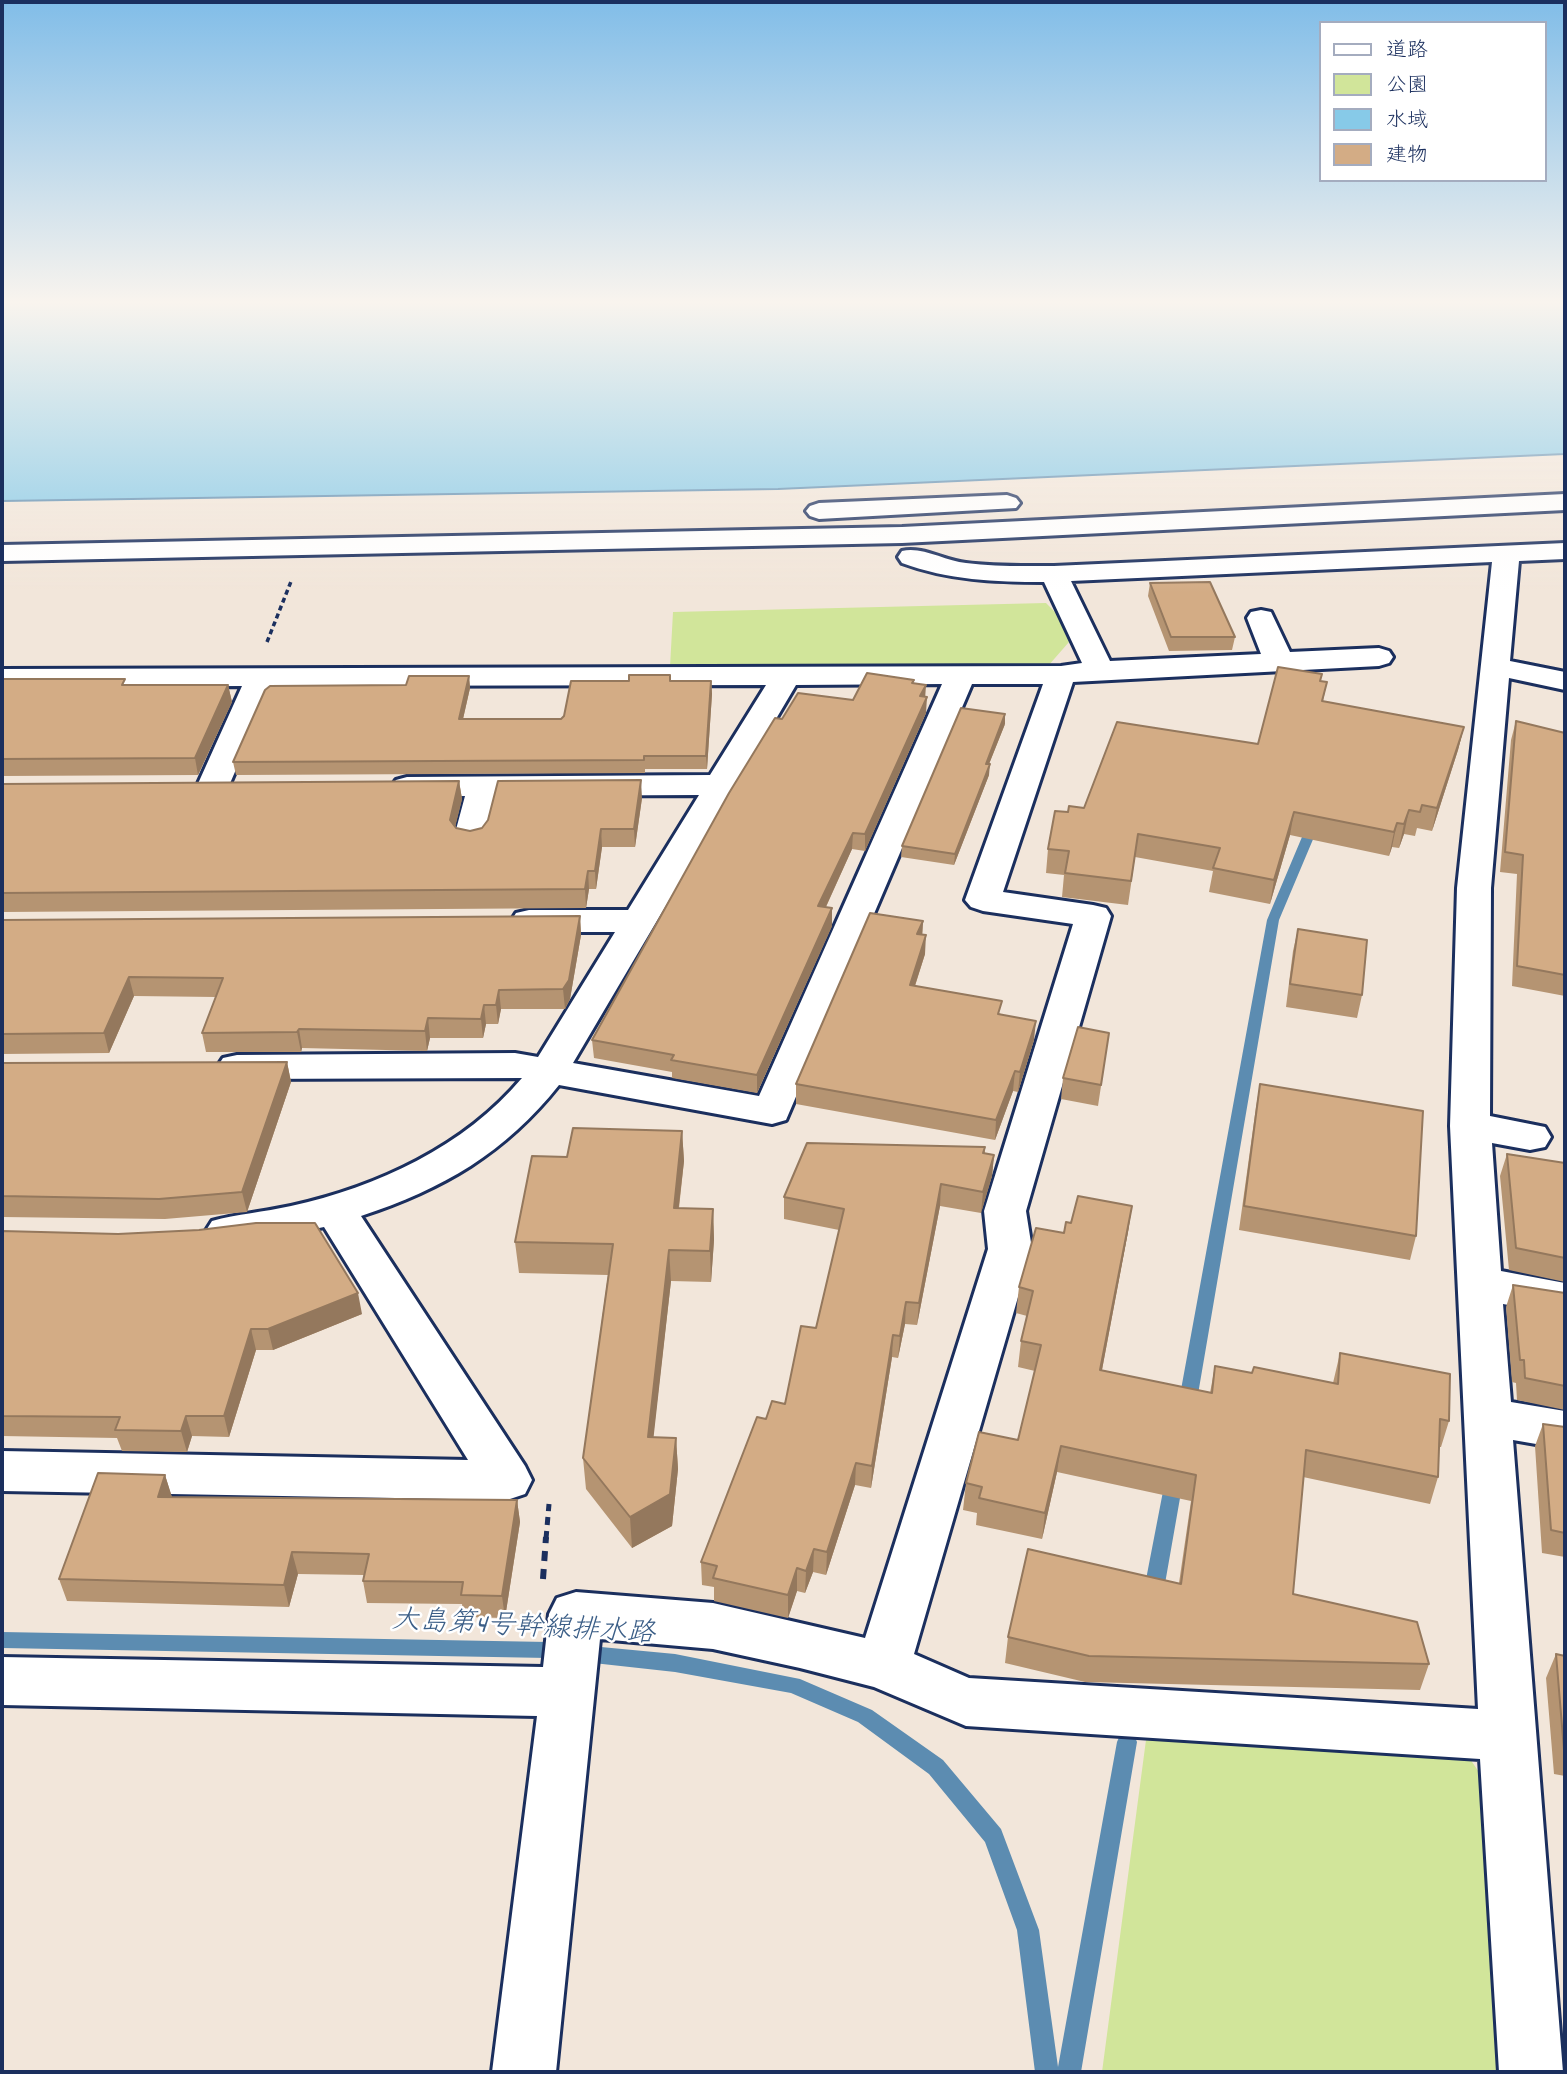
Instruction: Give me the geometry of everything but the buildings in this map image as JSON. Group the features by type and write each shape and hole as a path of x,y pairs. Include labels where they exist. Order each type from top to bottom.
{"street":[{"path":"1537,479 1565,478"},
{"path":"1482,482 1510,481"},
{"path":"802,512 1037,502"},
{"path":"2,553 902,535 1565,502"},
{"path":"2,576 660,565 911,557 1565,527"},
{"path":"911,557 933,567 1054,575 1565,551"},
{"path":"1506,555 1474,888 1470,1126 1507,1736 1531,2072"},
{"path":"1369,561 1382,589"},
{"path":"883,1666 1010,1250 1005,1211 1093,916 983,900 1080,672 1054,575"},
{"path":"1261,618 1279,662"},
{"path":"2,678 961,675 1080,672 1379,657"},
{"path":"1495,666 1565,681"},
{"path":"210,1067 515,1065 772,1111 961,675"},
{"path":"188,1236 260,1228 335,1209 416,1177 479,1143 521,1106 549,1071 786,676"},
{"path":"213,788 261,677"},
{"path":"375,787 720,785"},
{"path":"471,837 484,787"},
{"path":"500,922 639,921"},
{"path":"1470,1126 1530,1137"},
{"path":"335,1209 506,1480"},
{"path":"1479,1283 1565,1299"},
{"path":"1488,1417 1565,1430"},
{"path":"2,1471 506,1480"},
{"path":"524,2072 575,1621 713,1626 883,1666 966,1702 1507,1736"},
{"path":"2,1681 567,1688"}],"path":[{"path":"281,607 288,590"},
{"path":"506,1480 549,1500 541,1602 575,1621"}],"green space":[{"path":"1046,603 1062,619 1069,642 1048,666 670,667 673,612"},
{"path":"1146,1740 1466,1753 1489,1787 1502,2072 1102,2072"}],"water":[{"path":"2,400 1565,400 1565,454 778,489 2,501"}],"waterway":[{"path":"1187,1406 1273,920 1308,837"},
{"path":"1153,1595 1174,1481"},
{"name":"大島第4号幹線排水路","path":"2,1640 548,1650 675,1663 793,1685 865,1716 936,1767 993,1836 1028,1930 1047,2072"},
{"path":"1069,2072 1127,1742"}]}
